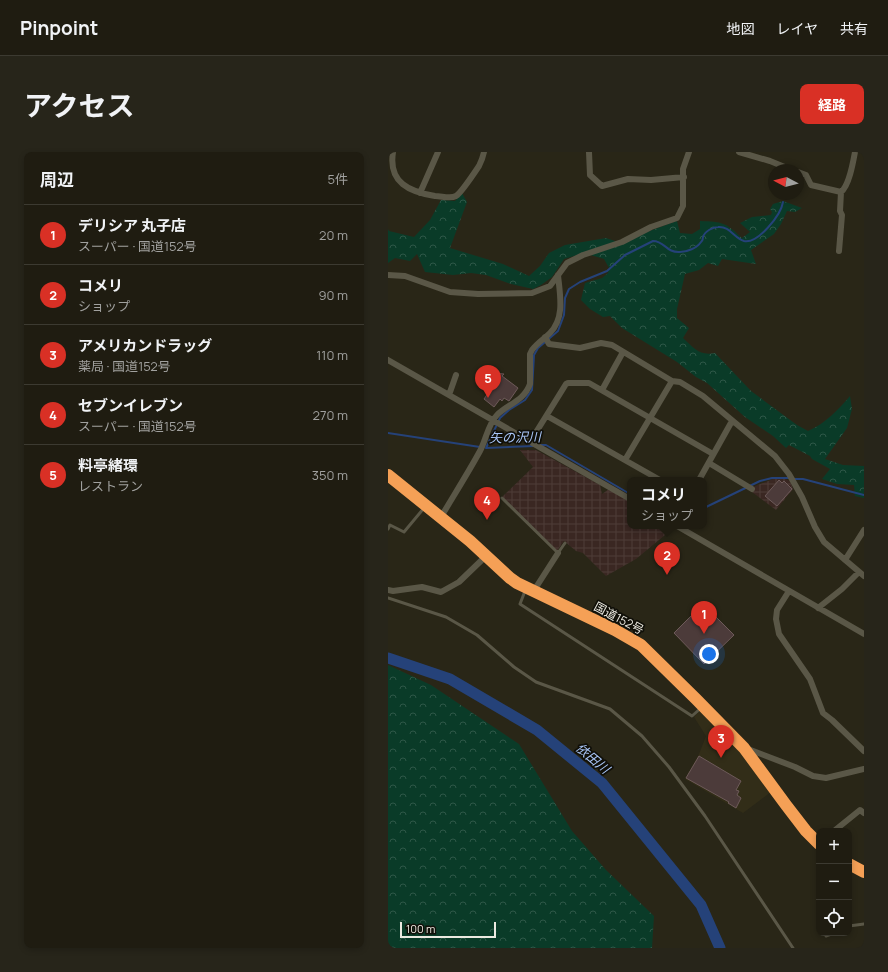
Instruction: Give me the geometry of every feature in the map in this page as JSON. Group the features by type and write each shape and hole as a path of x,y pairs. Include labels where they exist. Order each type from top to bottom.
{"highway":[{"name":"国道152号","path":"388,475 441,517 510,578 530,590 615,630 641,645 704,706 744,748 794,815 816,840"},
{"path":"852,866 864,872"}],"street":[{"path":"393,152 392,162 397,179 409,190 449,198 458,195 479,165 484,152"},
{"path":"420,193 438,152"},
{"path":"589,152 590,175 602,186 628,179 651,180 684,177"},
{"path":"388,275 404,276 450,292 478,294 532,293 550,286 567,263 583,255 622,242 651,227 677,218 683,206 683,169 689,152"},
{"path":"739,152 777,164"},
{"path":"839,251 842,215 840,210 840,192 844,189 855,152"},
{"path":"804,174 806,175 811,185 840,192"},
{"path":"441,517 502,411 526,393 530,384 530,354 532,350 547,339 557,324 560,314 558,275"},
{"path":"547,339 549,344 580,348 601,343 612,345 672,381 680,382 691,387 775,456 794,482 815,527 824,542 861,574 818,608"},
{"path":"602,390 623,352"},
{"path":"388,360 627,497"},
{"path":"449,395 456,374"},
{"path":"625,460 672,381"},
{"path":"532,443 566,384 589,383 713,454"},
{"path":"547,416 655,477"},
{"path":"701,477 732,421"},
{"path":"709,463 750,488"},
{"path":"682,529 864,634"},
{"path":"845,560 864,530"},
{"path":"530,590 558,553"},
{"path":"388,590 393,591 422,587 441,592 459,582 486,556"},
{"path":"789,591 777,610 776,619 779,634 810,680 824,713 864,751"},
{"path":"744,748 795,767 813,776 826,778 864,769"},
{"path":"838,828 860,810 864,813"}],"lane":[{"path":"502,498 558,553 564,543"},
{"path":"388,529 389,524 404,532 426,505"},
{"path":"530,590 520,604 692,716 704,706"},
{"path":"388,598 446,617 477,635 514,667 536,682 610,709 642,736 669,767 705,816 793,948"},
{"path":"852,926 864,924"}],"shaded area":[{"path":"520,450 536,450 600,485 602,494 609,489 627,500 627,529 669,529 665,535 636,559 606,576 583,553 576,551 564,541 557,551 502,497 533,467"},
{"path":"773,479 785,479 790,481 793,489 776,510 748,489"},
{"path":"701,709 735,745 771,792 743,813 685,779 699,754 706,736 694,717"}],"green space":[{"path":"462,193 467,202 450,248 503,264 529,276 540,266 549,253 565,245 606,238 621,243 677,221 680,233 692,234 700,229 700,221 714,222 727,226 742,238 750,232 740,223 752,217 771,215 772,212 770,209 773,204 783,201 802,208 795,212 787,211 774,234 751,250 756,264 722,259 718,266 708,263 699,270 685,274 677,309 677,318 689,328 683,338 694,348 709,354 715,353 751,391 797,425 808,431 826,420 850,396 852,409 847,428 825,459 843,465 864,466 864,498 855,496 854,485 837,484 822,479 830,469 789,445 786,448 773,436 745,417 707,383 696,377 677,362 622,328 610,316 603,317 590,309 581,300 585,283 602,278 608,273 609,268 604,259 584,253 564,259 552,277 533,289 511,284 486,275 471,273 453,275 425,272 417,254 410,261 395,258 388,263 388,229 389,231 414,237 430,220 441,200 455,201"},
{"path":"388,665 431,685 519,744 572,831 606,870 654,916 652,948 388,948"}],"building":[{"path":"494,373 504,374 502,376 518,388 509,401 504,398 502,401 500,399 494,407 484,399 495,383 492,381"},
{"path":"779,480 782,483 784,481 792,489 777,506 765,496"},
{"path":"703,604 734,635 704,664 674,633"},
{"path":"699,756 741,781 736,790 739,791 737,795 741,798 736,808 728,803 729,802 686,778"}],"waterway":[{"path":"486,448 500,418 509,410 525,400 532,390 534,355 538,348 558,331 564,315 565,298 569,289 580,282 607,271 625,255 653,241 660,243 675,252 686,251 699,244 703,240 703,237 707,231 718,227 726,228 744,241 750,241 768,228 778,214 783,202"},
{"name":"矢の沢川","path":"388,433 480,447"},
{"name":"矢の沢川","path":"540,445 546,445 627,492"},
{"name":"矢の沢川","path":"486,448 534,446"},
{"name":"矢の沢川","path":"707,507 760,481 772,478 789,478"},
{"name":"矢の沢川","path":"793,479 803,479 864,495"},
{"name":"依田川","path":"388,658 450,679 537,730 602,783 701,905 720,948"}],"place":[{"name":"料亭緒環","path":"488,398"},
{"name":"セブンイレブン","path":"487,520"},
{"name":"コメリ","path":"667,575"},
{"name":"デリシア 丸子店","path":"704,634"},
{"name":"アメリカンドラッグ","path":"721,758"}]}
